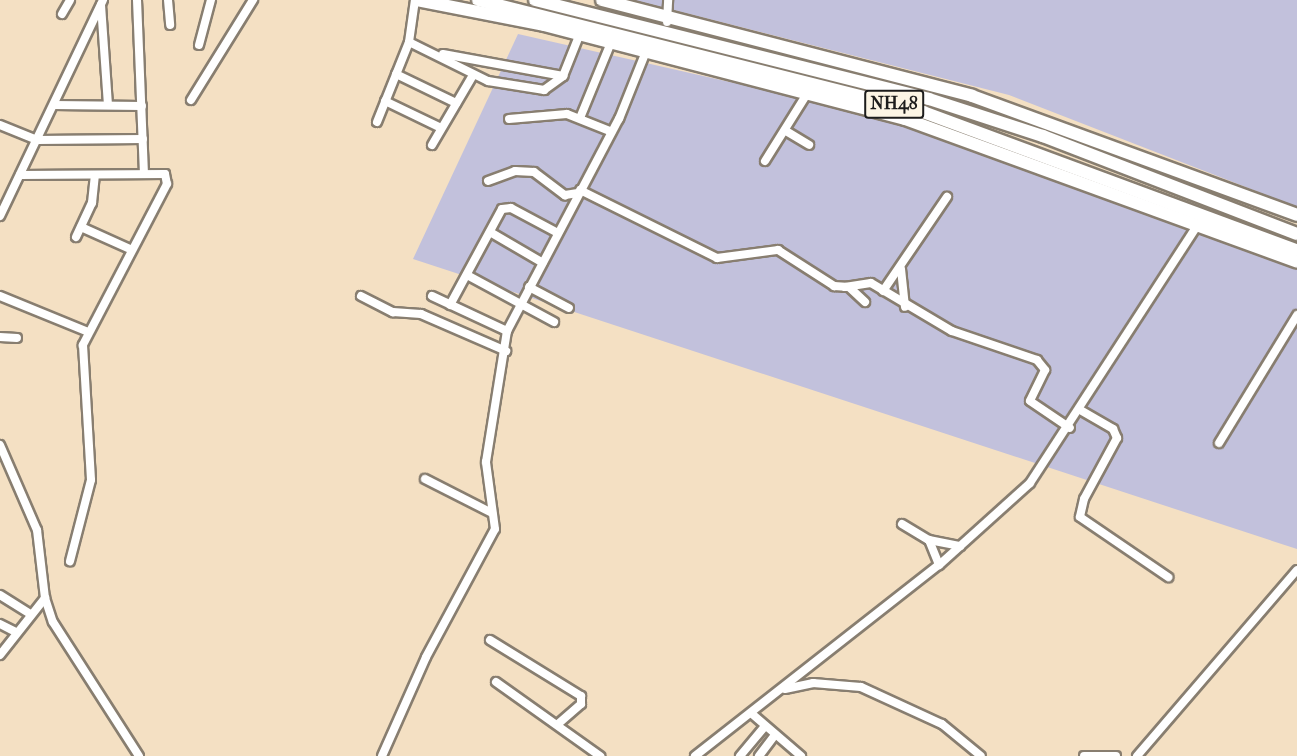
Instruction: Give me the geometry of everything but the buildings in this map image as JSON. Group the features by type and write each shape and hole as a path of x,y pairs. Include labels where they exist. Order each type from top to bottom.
{"highway":[{"path":"416,0 653,54 805,97 905,119 999,149 1297,262"},
{"name":"NH48","path":"477,0 923,112 1297,250"},
{"name":"NH48","path":"535,0 929,99 1159,181 1297,234"},
{"path":"602,0 667,20 916,79 1297,215"},
{"path":"1159,181 1165,168"}],"street":[{"path":"62,14 70,0"},
{"path":"137,0 144,174"},
{"path":"168,0 170,25"},
{"path":"199,45 211,0"},
{"path":"191,100 253,0"},
{"path":"376,122 410,42 416,0"},
{"path":"667,20 668,0"},
{"path":"102,2 108,105"},
{"path":"0,216 102,2"},
{"path":"410,42 440,54 473,75 497,84 544,90 563,76 579,36"},
{"path":"580,118 610,45"},
{"path":"440,54 563,76"},
{"path":"382,756 426,657 495,529 486,462 506,351 507,331 528,287 543,263 556,232 653,54"},
{"path":"396,74 456,103"},
{"path":"432,145 473,75"},
{"path":"765,161 786,131 805,97"},
{"path":"385,100 441,128"},
{"path":"54,105 142,105"},
{"path":"509,119 580,118 612,132"},
{"path":"1,130 37,140 143,139"},
{"path":"786,131 809,146"},
{"path":"488,181 515,171 534,172 565,195 579,192 717,258 778,250 834,286 845,287 871,283 905,307 952,331 1037,360 1045,370 1029,401 1071,428"},
{"path":"20,175 165,174 167,184 130,249 88,332 83,411 91,480 70,561"},
{"path":"76,237 95,176"},
{"path":"883,291 901,269 947,197"},
{"path":"450,304 502,208 511,207 556,232"},
{"path":"695,756 939,565 1030,483 1071,428 1198,224"},
{"path":"81,226 130,249"},
{"path":"490,232 543,263"},
{"path":"901,269 905,307"},
{"path":"467,274 554,322"},
{"path":"528,287 569,308"},
{"path":"845,287 865,302"},
{"path":"0,296 88,332"},
{"path":"361,296 393,312 421,314 506,351"},
{"path":"432,296 507,331"},
{"path":"1219,443 1297,315"},
{"path":"0,337 17,338"},
{"path":"1082,411 1109,426 1117,438 1084,499 1080,517 1168,577"},
{"path":"0,445 3,460 37,530 45,598 53,622 139,756"},
{"path":"425,479 492,513"},
{"path":"902,524 928,540 960,546"},
{"path":"928,540 939,565"},
{"path":"1137,756 1297,570"},
{"path":"0,595 30,614"},
{"path":"0,655 30,614 45,598"},
{"path":"0,624 16,632"},
{"path":"490,640 581,696 581,704 559,723"},
{"path":"496,682 559,723 600,756"},
{"path":"781,689 813,683 861,687 942,724 981,756"},
{"path":"751,713 774,736 801,756"},
{"path":"740,756 764,727"},
{"path":"759,756 774,736"},
{"path":"1084,756 1116,756"}],"shaded area":[{"path":"634,0 1297,0 1297,207 1009,95"},
{"path":"518,34 885,117 1297,265 1297,549 413,259"}]}
